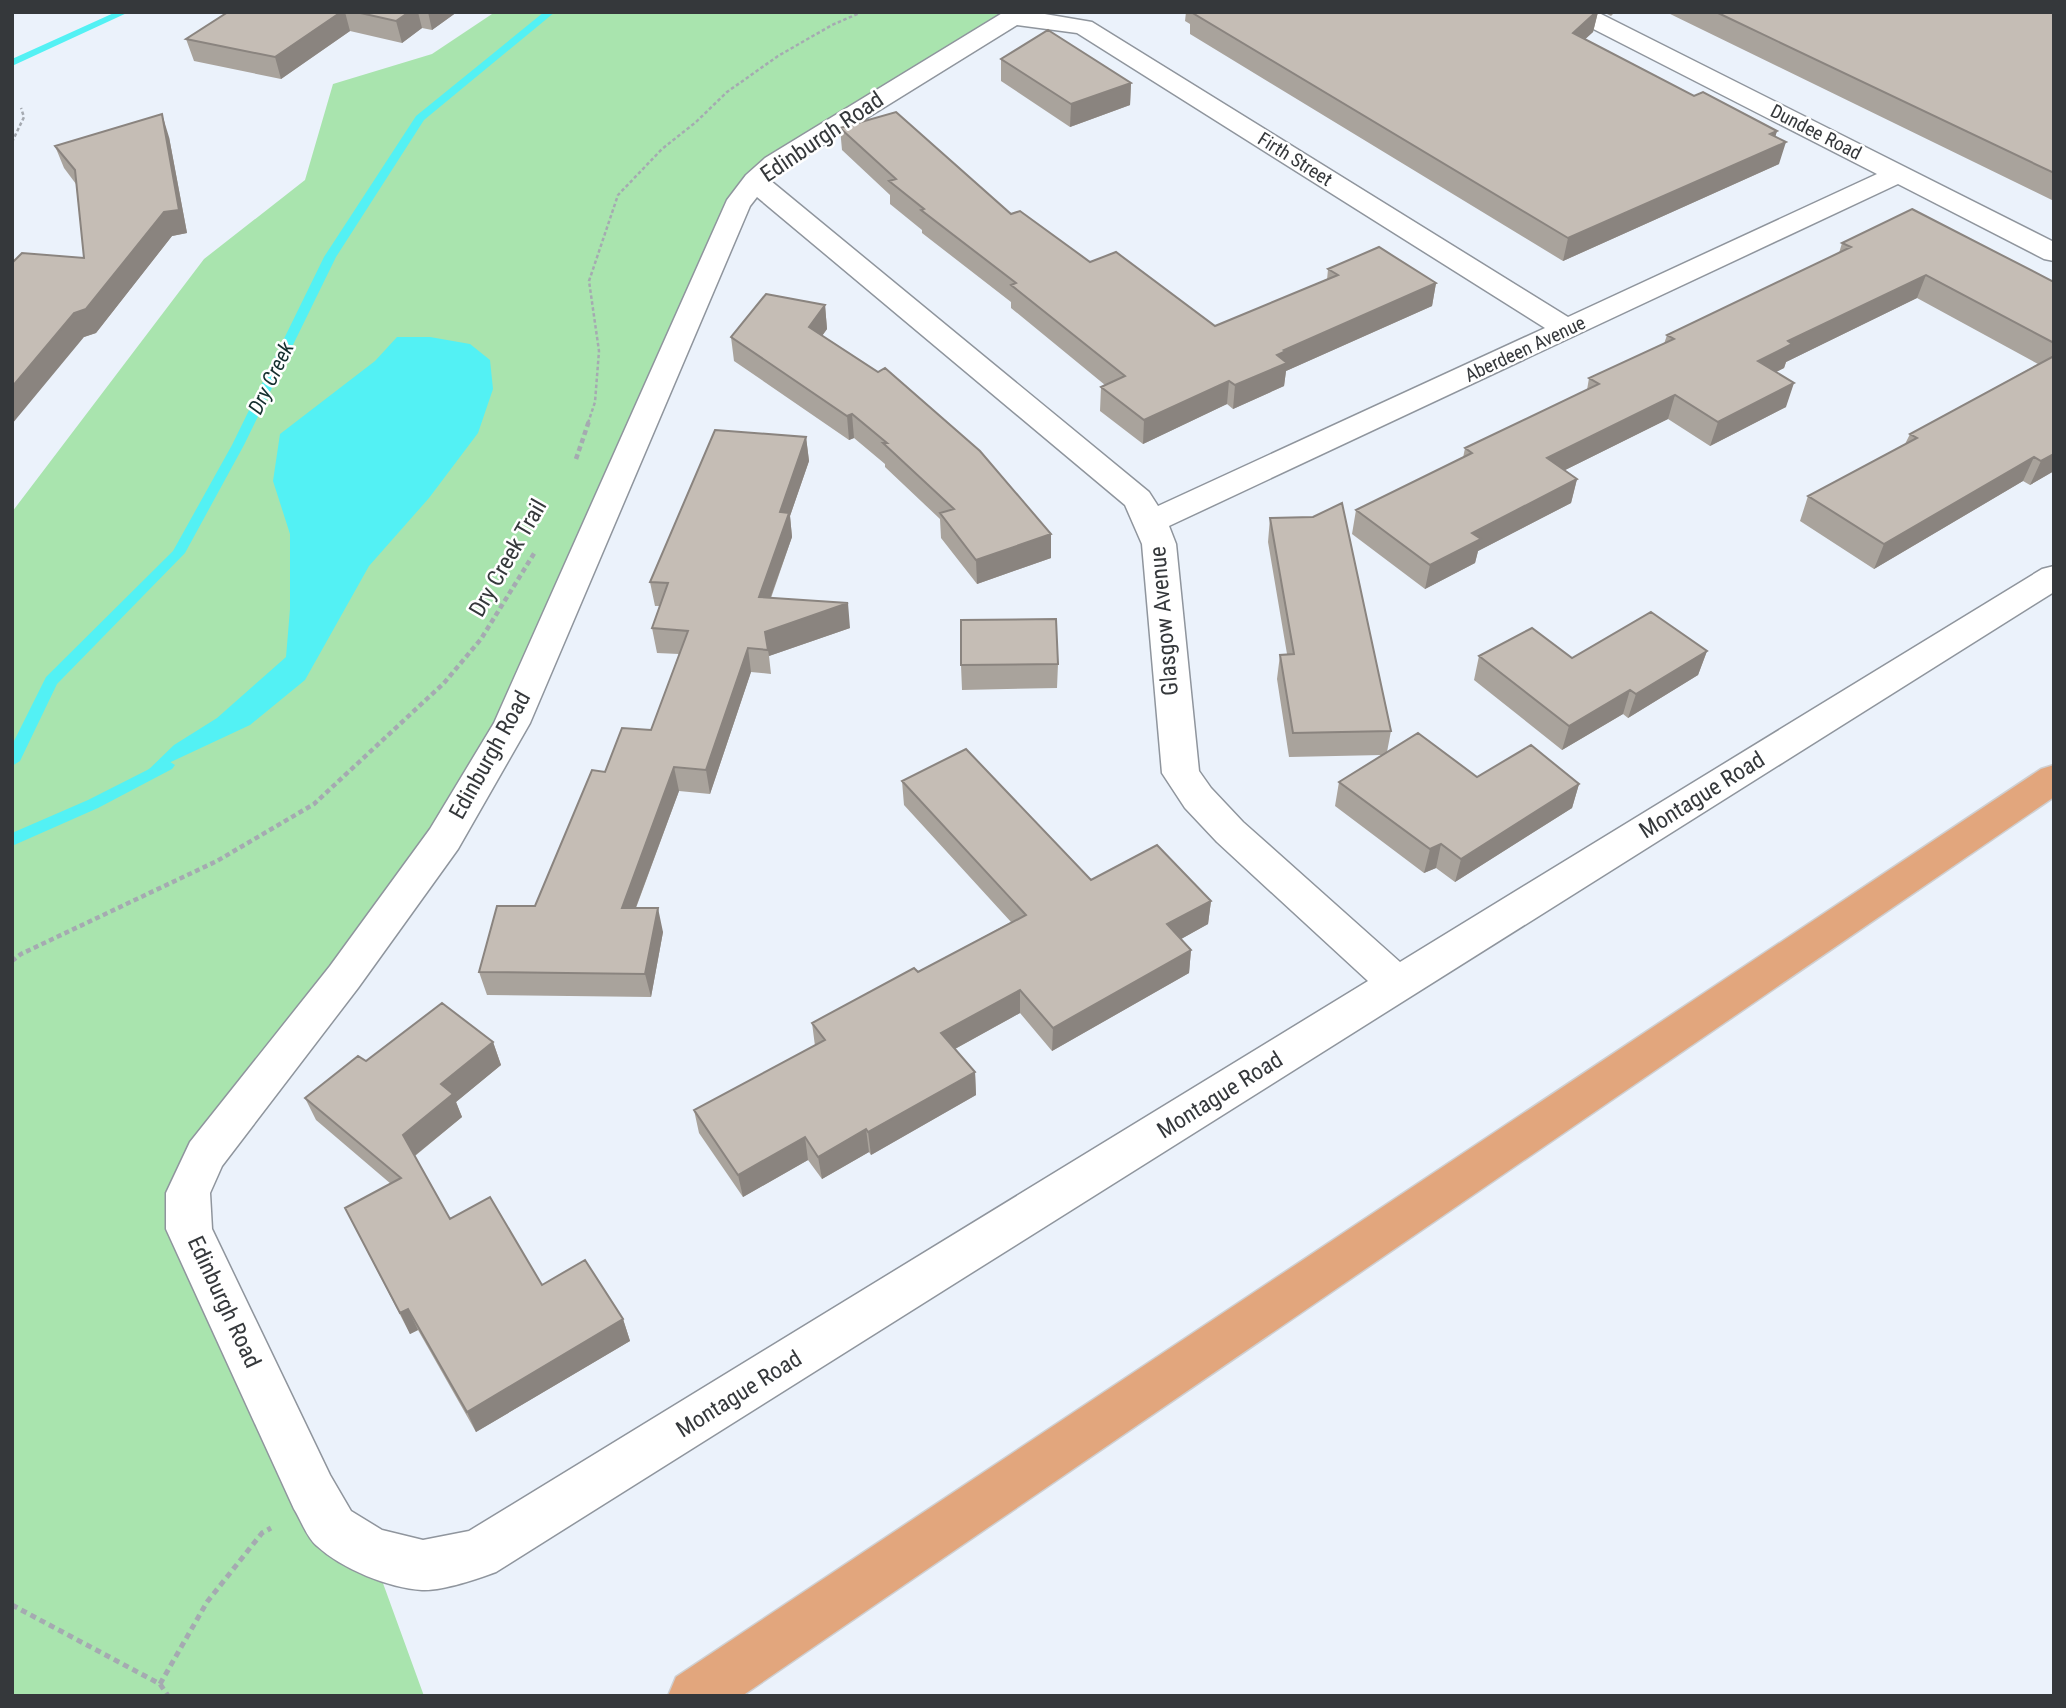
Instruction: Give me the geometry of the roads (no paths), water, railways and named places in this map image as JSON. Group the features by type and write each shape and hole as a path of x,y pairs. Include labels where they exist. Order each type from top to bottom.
{"main road":[{"path":"695,1696 2054,778"}],"street":[{"name":"Dundee Road","path":"1578,12 2054,253"},
{"name":"Edinburgh Road","path":"372,1553 333,1528 319,1504 189,1229 188,1193 205,1155 344,977 444,839 512,723 737,206 755,181 806,142 1017,15"},
{"name":"Firth Street","path":"1017,15 1084,27 1566,329"},
{"name":"Aberdeen Avenue","path":"1151,521 1898,174"},
{"name":"Glasgow Avenue","path":"755,181 1103,467 1138,499 1151,521 1159,544 1181,773 1198,798 1230,832 1398,984"},
{"name":"Montague Road","path":"372,1553 423,1565 478,1554 2054,577"}],"water":[{"path":"397,337 430,337 470,344 490,360 493,389 478,433 429,498 369,566 305,680 250,725 143,775 174,745 217,718 286,657 290,609 290,534 273,481 280,434 375,361"}],"waterway":[{"path":"12,63 124,12"},
{"name":"Dry Creek","path":"12,761 51,681 178,553 238,445 330,257 420,118 550,12"},
{"path":"12,840 93,804 167,765"}]}
